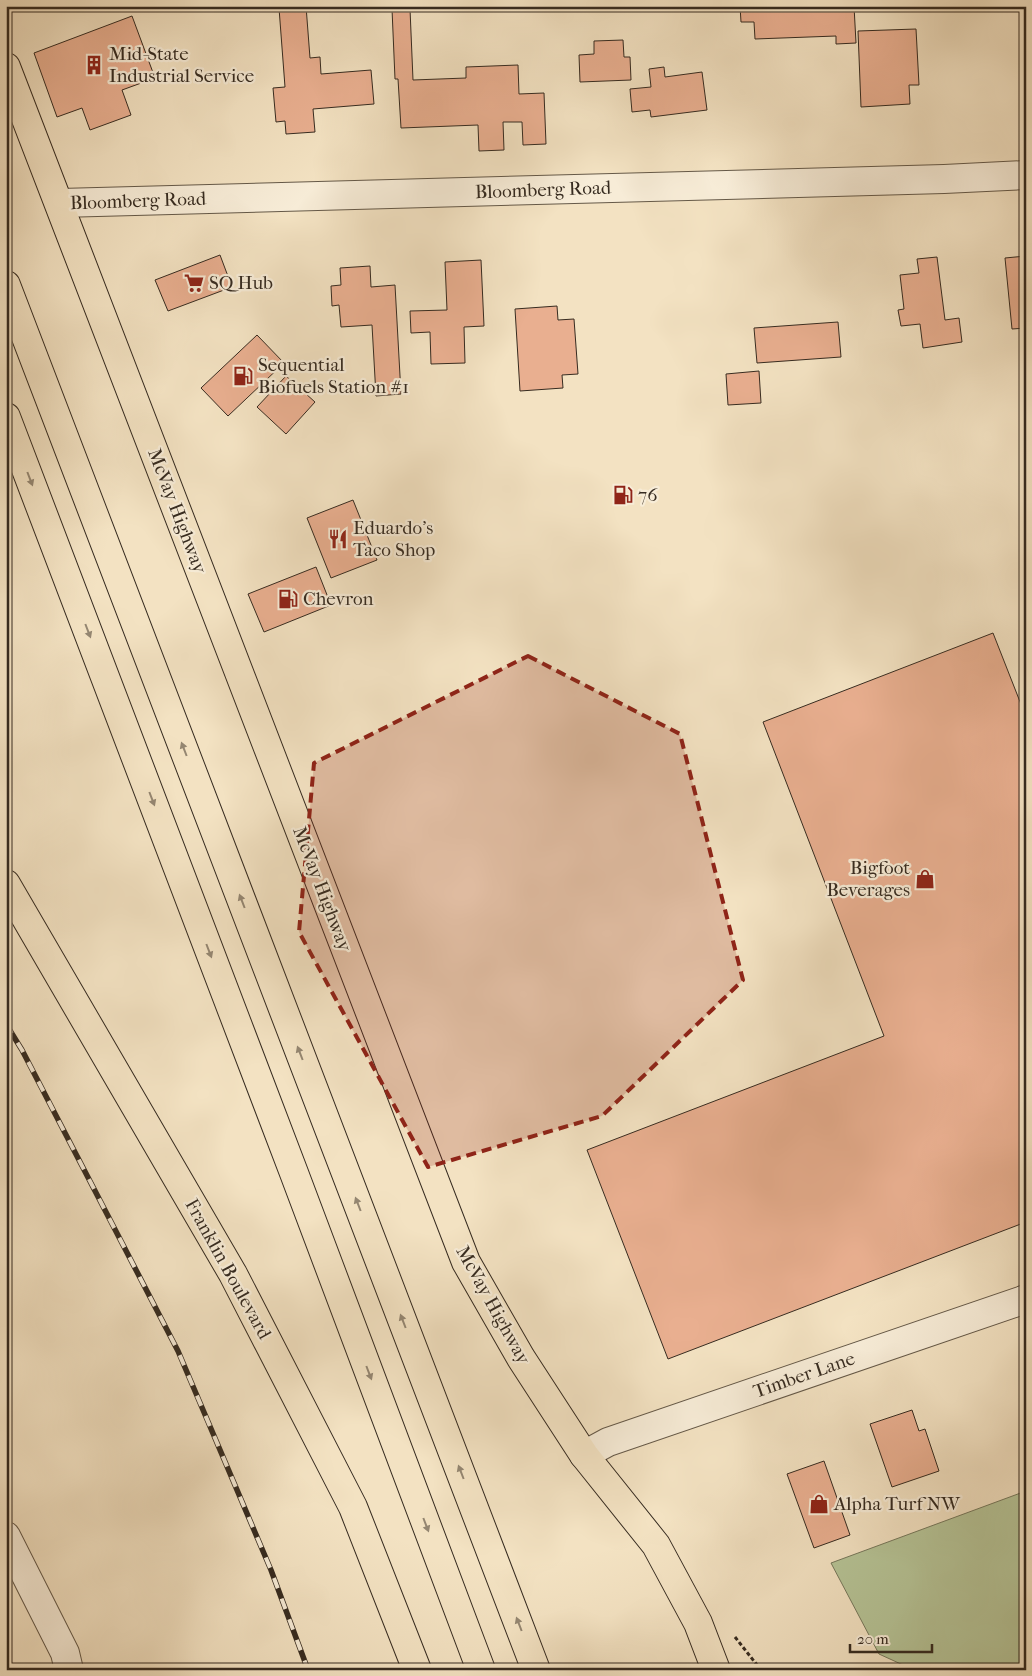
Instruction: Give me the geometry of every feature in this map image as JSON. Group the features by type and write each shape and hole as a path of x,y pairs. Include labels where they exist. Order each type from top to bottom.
{"main road":[{"name":"McVay Highway","path":"6,68 60,203 466,1262 521,1358 584,1455 656,1545 698,1623 716,1670"},
{"path":"6,285 536,1670"},
{"path":"6,417 481,1670"},
{"name":"Franklin Boulevard","path":"6,884 233,1274 353,1507 417,1670"}],"street":[{"name":"Bloomberg Road","path":"60,203 944,179 1026,174"},
{"name":"Timber Lane","path":"584,1455 608,1442 1026,1299"},
{"path":"6,1536 65,1653 70,1670"}],"highlighted area":[{"path":"528,656 680,734 743,980 602,1116 428,1167 299,932 314,763"}],"green space":[{"path":"1026,1491 1026,1670 914,1670 879,1654 831,1563"}],"building":[{"path":"306,6 310,58 320,57 321,74 371,70 374,104 313,109 315,132 286,134 285,121 276,122 273,88 285,87 279,8"},
{"path":"740,6 854,6 856,43 836,44 836,36 755,39 754,22 741,22"},
{"path":"392,9 410,9 413,80 466,78 466,67 518,65 519,94 544,93 546,144 523,145 522,122 503,122 504,150 479,151 478,125 401,128 398,79 395,79"},
{"name":"Mid-State Industrial Service","path":"132,16 155,78 122,90 131,115 90,130 82,108 57,117 34,53"},
{"path":"916,29 919,85 909,85 910,104 861,107 858,31"},
{"path":"623,40 624,57 630,57 631,80 580,82 579,55 594,54 594,41"},
{"path":"664,67 665,77 702,72 707,110 651,117 650,110 632,112 630,89 651,87 649,69"},
{"name":"SQ Hub","path":"220,255 232,287 168,311 155,280"},
{"path":"1026,256 1026,328 1012,329 1005,258"},
{"path":"937,257 945,320 959,318 962,342 923,348 920,324 901,326 898,310 904,309 900,275 919,273 917,259"},
{"path":"481,260 484,326 464,327 465,363 431,364 430,332 411,333 410,311 447,310 445,262"},
{"path":"370,266 371,287 395,285 401,394 376,396 372,325 341,327 339,305 332,306 331,286 341,285 340,268"},
{"path":"557,306 558,320 574,319 578,374 562,375 563,388 520,391 515,309"},
{"path":"838,322 841,357 757,363 754,328"},
{"path":"257,335 284,363 228,416 201,388"},
{"path":"759,371 761,403 728,405 726,374"},
{"path":"286,376 315,402 286,434 257,407"},
{"path":"353,500 377,560 331,578 307,518"},
{"path":"316,567 331,605 264,632 248,594"},
{"name":"Bigfoot Beverages","path":"993,633 1026,717 1026,1222 668,1359 587,1150 884,1036 763,722"},
{"path":"912,1410 919,1431 925,1429 939,1471 892,1487 870,1424"},
{"name":"Alpha Turf NW","path":"824,1461 850,1535 814,1548 787,1474"}],"railway":[{"path":"6,1024 22,1050 178,1351 271,1570 308,1670"}],"place":[{"name":"Mid-State Industrial Service","path":"94,65"},
{"name":"SQ Hub","path":"194,283"},
{"name":"Sequential Biofuels Station #1","path":"243,376"},
{"name":"76","path":"623,495"},
{"name":"Eduardo's Taco Shop","path":"338,539"},
{"name":"Chevron","path":"288,599"},
{"name":"Bigfoot Beverages","path":"925,879"},
{"name":"Alpha Turf NW","path":"819,1504"}]}
